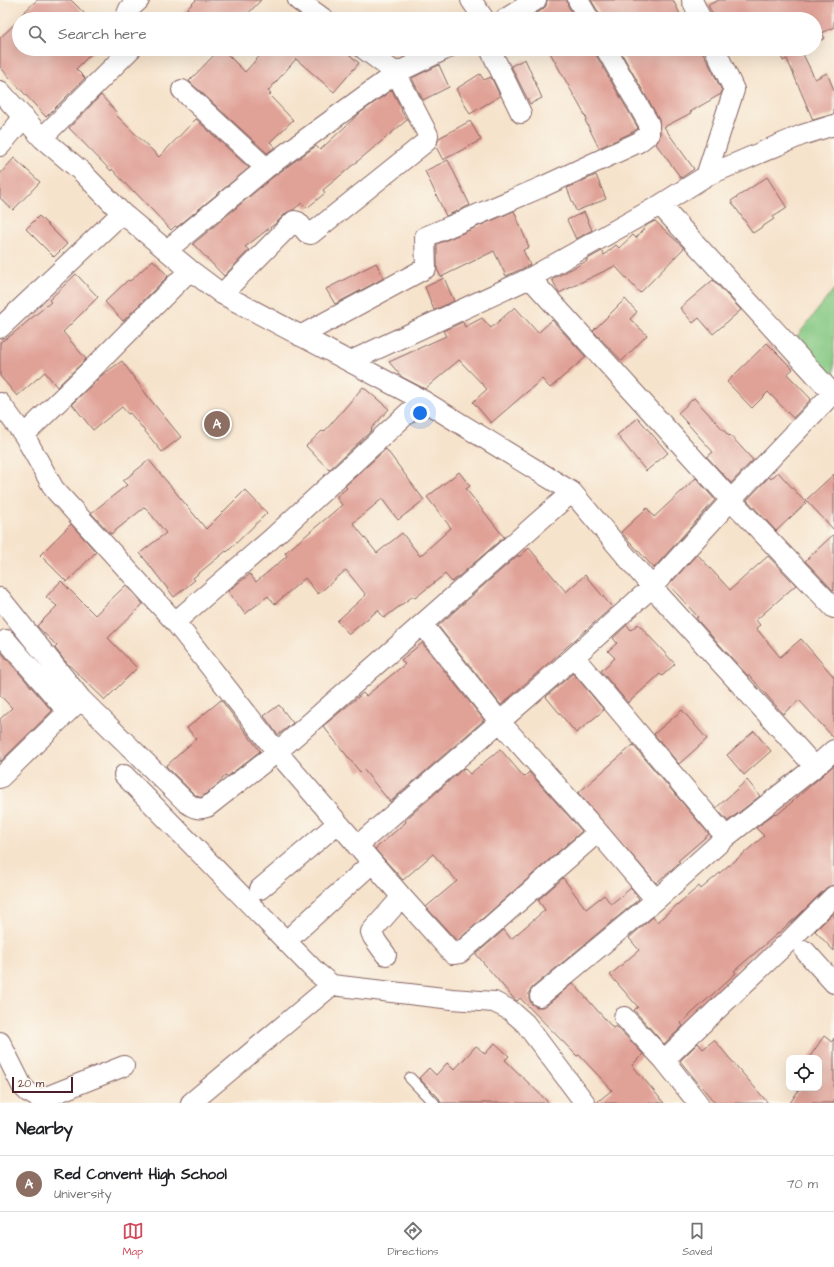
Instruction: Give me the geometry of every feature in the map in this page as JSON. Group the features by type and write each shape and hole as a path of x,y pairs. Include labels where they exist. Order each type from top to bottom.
{"street":[{"path":"128,12 129,9 140,0"},
{"path":"298,0 314,12"},
{"path":"471,0 479,12"},
{"path":"516,12 536,0"},
{"path":"578,0 585,12"},
{"path":"42,138 124,56"},
{"path":"222,294 294,222 298,222 307,233 311,234 427,141 428,135 396,73 373,56"},
{"path":"167,250 266,168 396,73 431,56"},
{"path":"494,56 522,113"},
{"path":"300,336 426,268 425,237 542,187 639,142 649,134 649,124 610,56"},
{"path":"706,176 734,90 718,56"},
{"path":"182,90 266,168"},
{"path":"0,91 42,138 81,171 122,213 190,270 222,294 300,336 351,361 422,400 572,492 652,587 815,767"},
{"path":"0,146 24,117"},
{"path":"351,361 530,278 660,205 706,176 802,135 834,125"},
{"path":"357,846 652,587 731,500 833,394 660,205"},
{"path":"0,328 122,213"},
{"path":"24,434 101,360 190,270"},
{"path":"530,278 731,500 834,608"},
{"path":"175,622 270,540 422,400"},
{"path":"0,402 24,434 54,489 175,622 277,752 450,952 456,954 463,951 598,832"},
{"path":"23,626 3,643 188,803 196,808 207,808 277,752 572,492"},
{"path":"0,598 23,626 75,706"},
{"path":"422,624 500,722 656,900"},
{"path":"574,657 726,837"},
{"path":"0,778 75,706"},
{"path":"540,996 656,900 726,837 815,767 834,750"},
{"path":"124,775 316,972 332,985 452,999 494,1002 510,1010 525,1023 585,1103"},
{"path":"260,890 338,823"},
{"path":"296,933 372,863"},
{"path":"664,1060 785,946 834,896"},
{"path":"386,955 371,932 402,897"},
{"path":"805,951 834,983"},
{"path":"191,1103 332,985"},
{"path":"624,1017 664,1060 698,1103"},
{"path":"0,1042 22,1086 28,1092 41,1099 124,1066"}],"lane":[{"path":"410,1078 434,1103"}],"green space":[{"path":"834,289 834,378 795,339"}],"building":[{"path":"37,0 71,0 83,12 24,12"},
{"path":"196,0 261,0 250,12 184,12"},
{"path":"547,0 567,0 568,6 572,12 539,12 546,6"},
{"path":"591,0 673,0 679,12 598,12"},
{"path":"719,0 834,0 834,27 822,33 822,12 712,12 708,5"},
{"path":"12,27 12,56 89,56 76,69 85,78 46,117 0,67 0,38"},
{"path":"213,56 229,56 245,72 260,56 351,56 359,63 334,92 296,59 268,91 271,94 269,95 293,120 270,142 275,147 267,153 189,81"},
{"path":"552,56 597,56 638,128 633,132 599,148 585,120 587,119"},
{"path":"623,56 705,56 722,91 721,94 690,112 691,113 664,127 694,169 681,178 656,144 660,134 659,119"},
{"path":"781,56 804,56 815,79 827,73 834,90 834,114 813,120 787,59 783,61"},
{"path":"525,59 542,98 530,104 511,66"},
{"path":"439,65 449,87 423,100 412,78"},
{"path":"480,74 484,80 491,77 500,96 470,114 456,89"},
{"path":"392,90 402,110 401,111 407,120 323,190 325,193 307,208 302,203 286,213 276,223 245,247 249,250 224,276 193,244 273,177 316,146 320,150 360,113"},
{"path":"101,95 117,113 116,115 159,157 196,119 249,168 177,227 175,226 171,230 112,169 111,171 69,128"},
{"path":"470,121 481,140 443,160 436,147 439,138"},
{"path":"14,158 40,182 13,210 0,198 0,174"},
{"path":"448,160 470,205 446,216 425,171"},
{"path":"596,175 606,199 576,211 567,188"},
{"path":"767,177 787,208 753,233 731,201"},
{"path":"514,211 529,247 523,250 530,265 506,276 494,251 441,277 437,269 437,244"},
{"path":"584,212 592,230 576,239 567,220"},
{"path":"39,216 67,244 54,257 26,229"},
{"path":"655,221 684,248 640,293 615,266 559,293 552,279 587,261 586,260 602,251 604,255 616,245 619,248 633,235 636,238 647,225"},
{"path":"153,260 168,276 123,321 105,302 128,280 130,281"},
{"path":"376,263 384,278 335,304 326,289"},
{"path":"76,274 98,297 63,332 86,359 57,387 45,372 17,396 0,376 0,342 10,336 51,302 49,300"},
{"path":"444,278 454,301 434,310 425,287"},
{"path":"713,280 741,310 713,334 699,318 693,323 680,308"},
{"path":"625,299 637,312 630,319 647,335 622,361 593,331"},
{"path":"515,307 538,333 552,320 586,357 550,388 542,379 491,423 473,402 487,389 459,360 425,389 402,377 389,362 446,336 443,331 463,322 465,327 482,318 491,328"},
{"path":"767,343 793,369 787,374 811,399 793,418 768,392 752,408 727,382"},
{"path":"122,361 149,398 181,437 162,452 130,413 128,414 122,407 93,430 72,404 102,375"},
{"path":"363,387 389,409 371,429 372,430 329,470 306,446 322,431 324,432"},
{"path":"694,398 753,460 731,483 707,457 713,452 678,413"},
{"path":"638,418 668,453 646,471 617,435"},
{"path":"386,449 424,500 398,520 382,499 353,523 377,553 402,533 420,556 451,528 427,497 459,472 470,486 466,489 504,537 452,582 445,574 415,598 413,596 384,618 378,610 349,634 337,621 366,595 346,570 318,594 305,578 275,604 268,596 245,614 228,591 250,574 256,582 287,556 285,553 342,505 336,497 347,488 345,486"},
{"path":"149,460 206,529 245,490 267,513 227,552 226,551 193,578 195,580 174,597 140,553 166,533 145,507 111,534 91,513 127,485 123,481"},
{"path":"778,472 806,503 776,531 747,500 769,477 771,479"},
{"path":"834,474 834,530 806,500"},
{"path":"696,478 715,500 654,568 621,532 647,508 654,517"},
{"path":"71,524 96,552 67,582 40,555"},
{"path":"834,534 834,591 805,561"},
{"path":"529,548 566,592 585,575 612,607 501,705 438,626 518,555 519,557"},
{"path":"697,554 730,590 768,556 796,585 756,620 760,625 756,628 780,657 801,639 834,677 834,738 799,700 783,714 700,623 696,618 698,617 669,585"},
{"path":"61,581 95,615 126,585 143,604 108,638 137,668 105,700 64,660 55,648 57,646 37,626 57,606 46,597"},
{"path":"638,624 675,664 662,676 660,674 628,703 601,671 615,658 608,651 617,643 613,638 627,625 631,630"},
{"path":"422,643 484,720 390,802 363,769 360,772 323,726 363,693 366,696 405,664 401,660"},
{"path":"0,651 52,711 0,762 0,719 12,708 0,695"},
{"path":"573,673 604,710 576,733 546,697"},
{"path":"221,700 260,751 227,777 226,775 216,786 202,797 199,797 194,794 166,766 196,739 187,728"},
{"path":"279,705 293,723 278,735 264,716"},
{"path":"682,710 707,739 679,764 654,734"},
{"path":"754,731 771,751 744,775 727,755"},
{"path":"633,745 709,834 678,861 680,862 656,883 578,793"},
{"path":"500,749 524,777 529,772 582,831 457,941 426,907 457,881 433,854 403,880 375,849 406,822 405,820 464,768 470,774"},
{"path":"834,765 834,885 826,888 798,916 734,971 736,973 681,1023 683,1026 664,1044 634,1010 638,1007 610,975 639,950 629,938 653,917 657,922 699,886 701,889 729,866 764,836 756,828 775,813 777,815"},
{"path":"747,780 760,796 728,821 716,808"},
{"path":"563,878 586,909 604,895 611,904 631,888 639,899 533,987 529,992 531,1003 536,1007 547,1005 573,983 613,1028 616,1026 643,1054 632,1065 664,1103 596,1103 612,1090 579,1055 577,1056 520,998 517,1001 514,999 476,954 504,930 511,939 545,910 538,900"},
{"path":"834,912 834,951 815,931"},
{"path":"824,1036 832,1042 834,1038 834,1103 790,1103 798,1091 822,1091 822,1055 811,1055"},
{"path":"714,1040 768,1103 715,1103 680,1061 698,1043 703,1049"},
{"path":"495,1043 509,1056 505,1060 549,1103 441,1103 439,1098 419,1078 429,1068 436,1075 447,1063 454,1070 476,1046 485,1054"}],"place":[{"name":"Red Convent High School","path":"217,424"}]}
